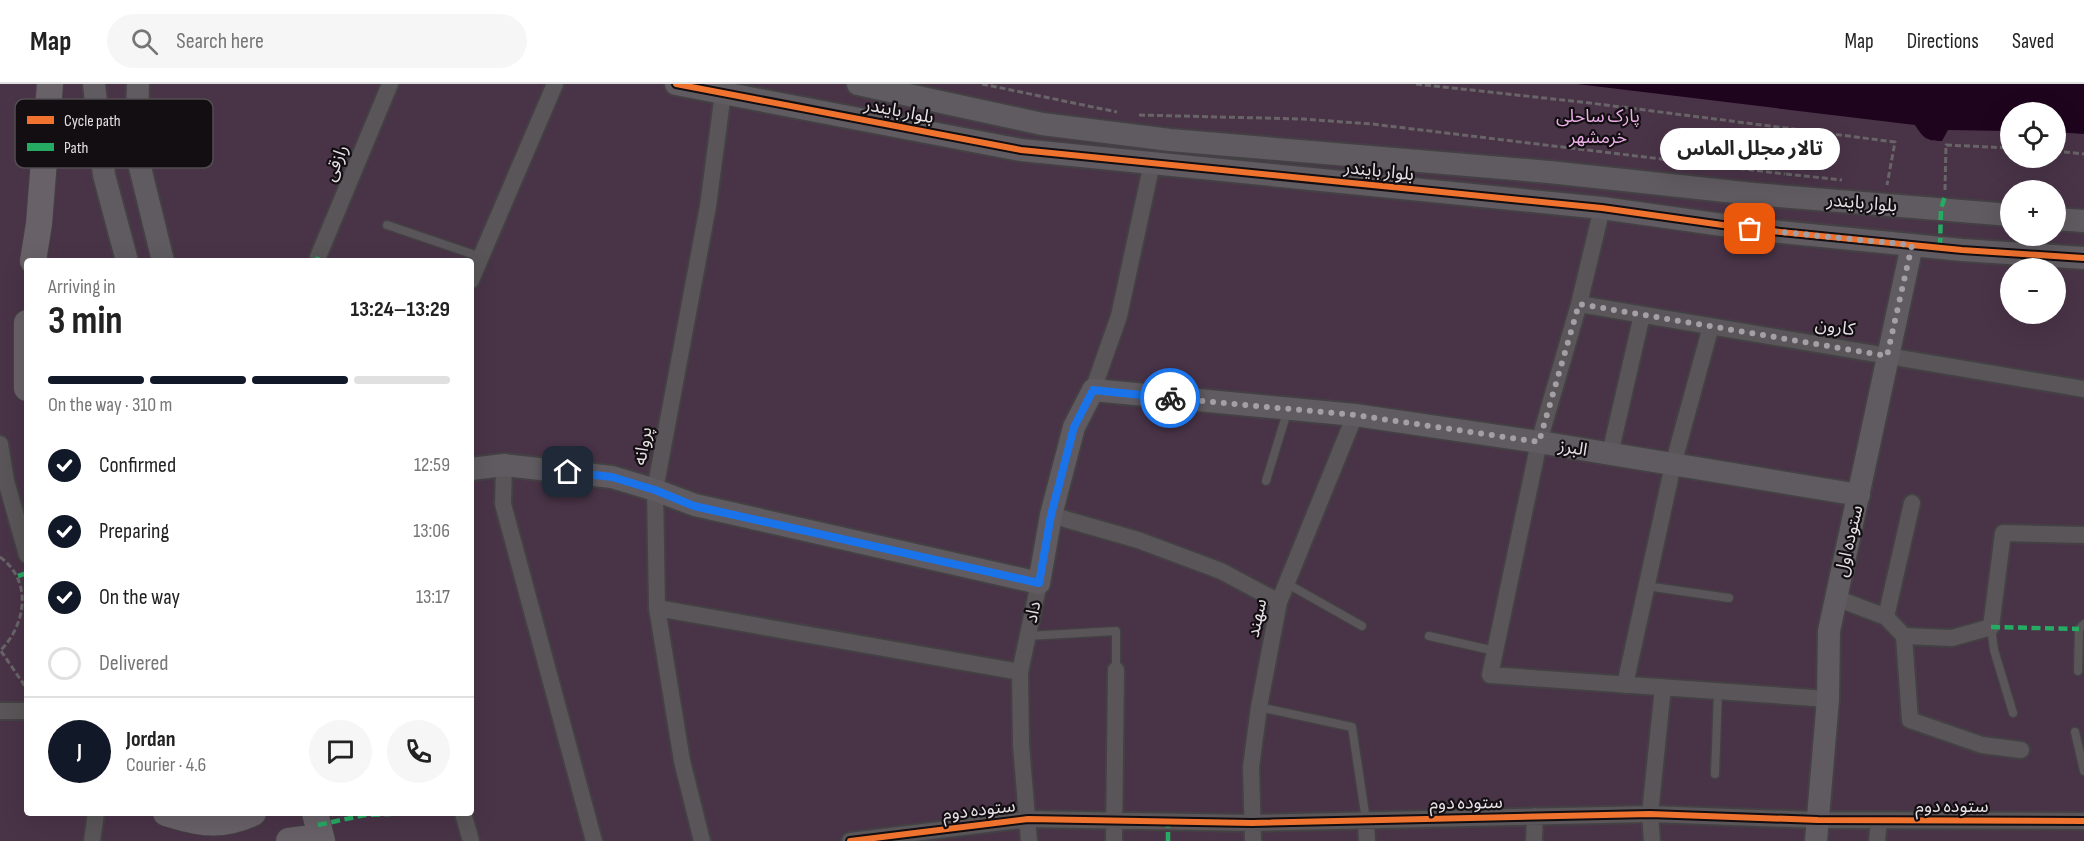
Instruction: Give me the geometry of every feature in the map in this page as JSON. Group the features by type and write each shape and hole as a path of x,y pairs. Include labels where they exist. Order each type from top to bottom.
{"main road":[{"path":"49,99 50,84"},
{"path":"33,258 43,168"},
{"path":"170,816 209,841"},
{"path":"175,816 215,824 245,816"},
{"path":"316,816 322,841"},
{"path":"289,841 304,839 317,841"}],"street":[{"path":"94,84 96,99"},
{"path":"138,84 138,99"},
{"name":"رازقی","path":"318,257 390,84"},
{"path":"474,273 555,84"},
{"name":"بلوار بایندر","path":"676,84 1021,150 1602,208 1750,229 1912,245 2084,258"},
{"name":"بلوار بایندر","path":"858,84 1042,124 1170,140 1549,172 1754,194 2000,214"},
{"name":"پروانه","path":"702,841 682,761 657,608 655,490 708,206 723,93"},
{"name":"داد","path":"1029,841 1021,745 1020,672 1051,515 1074,427 1100,391 1119,316 1152,163"},
{"path":"103,168 126,258"},
{"path":"140,168 162,258"},
{"path":"1547,203 1549,172"},
{"path":"1602,208 1579,304 1539,442 1490,675 1828,699"},
{"path":"2066,220 2084,221"},
{"name":"ستوده اول","path":"1817,831 1828,699 1829,631 1912,245"},
{"name":"کارون","path":"1579,304 2084,389"},
{"path":"1610,454 1642,315"},
{"path":"1625,685 1673,465 1711,327"},
{"name":"البرز","path":"1100,391 1355,415 1539,442 1859,495"},
{"name":"سهند","path":"1253,841 1251,767 1259,707 1279,602 1355,415"},
{"path":"0,444 6,481 24,544"},
{"path":"504,465 503,504 594,841"},
{"path":"474,469 504,465 612,477 655,490 694,506 1039,583"},
{"path":"1886,617 1912,503"},
{"path":"1051,515 1138,540 1221,572 1279,602"},
{"path":"1904,636 1952,638 1991,627 2003,533 2084,535"},
{"path":"1836,598 1886,617 1904,636 1910,720 1982,745 2021,750"},
{"path":"657,608 1020,672"},
{"path":"1114,841 1116,670"},
{"path":"1652,841 1650,814 1663,687"},
{"path":"0,711 24,711"},
{"name":"ستوده دوم","path":"850,841 1028,819 1252,823 1650,814 1817,831 1879,820 2084,821"},
{"path":"92,841 96,816"},
{"path":"464,816 471,841"},
{"path":"1534,841 1535,816"},
{"path":"1366,820 1367,841"},
{"path":"1876,841 1879,820"}],"lane":[{"path":"387,225 481,257"},
{"path":"1266,481 1288,409"},
{"path":"1286,583 1362,626"},
{"path":"1646,586 1729,598"},
{"path":"2078,671 2079,629 2084,624"},
{"path":"1991,627 1994,650 2013,713"},
{"path":"1028,636 1116,631 1116,670"},
{"path":"1429,636 1495,651"},
{"path":"1715,774 1718,691"},
{"path":"1259,707 1352,727 1366,820"},
{"path":"2075,732 2084,771"}],"path":[{"path":"982,84 1120,113"},
{"path":"1416,84 1451,86 1895,142 1887,185"},
{"path":"1131,115 1372,124 1785,174"},
{"path":"1944,195 1946,145 2000,148"},
{"path":"2066,152 2084,154"},
{"path":"0,557 18,576 23,594 20,620 10,641 0,650 24,685"}],"green space":[{"name":"پارک ساحلی خرمشهر","path":"0,84 2084,84 2084,841 0,841"}],"shaded area":[{"path":"1577,84 2084,84 2084,134 2066,133 2066,102 2000,102 2000,131 1948,130 1942,141 1926,138 1915,125"}],"marked path":[{"path":"1940,247 1941,209 1945,196"},
{"path":"18,576 24,574"},
{"path":"1991,627 2079,629"},
{"path":"318,825 360,816"},
{"path":"1168,820 1168,841"}],"cycle path":[{"path":"676,84 1021,150 1602,208 1751,229 1962,250 2084,258"},
{"path":"850,841 1028,819 1252,823 1650,814 1818,820 2084,821"}],"way so far":[{"path":"1170,398 1355,415 1539,442 1579,304 1887,356 1912,245 1750,229"}],"place":[{"name":"تالار مجلل الماس","path":"1750,229"}],"route":[{"path":"568,472 612,477 655,490 694,506 1039,583 1051,515 1074,427 1093,390 1170,398"}]}
